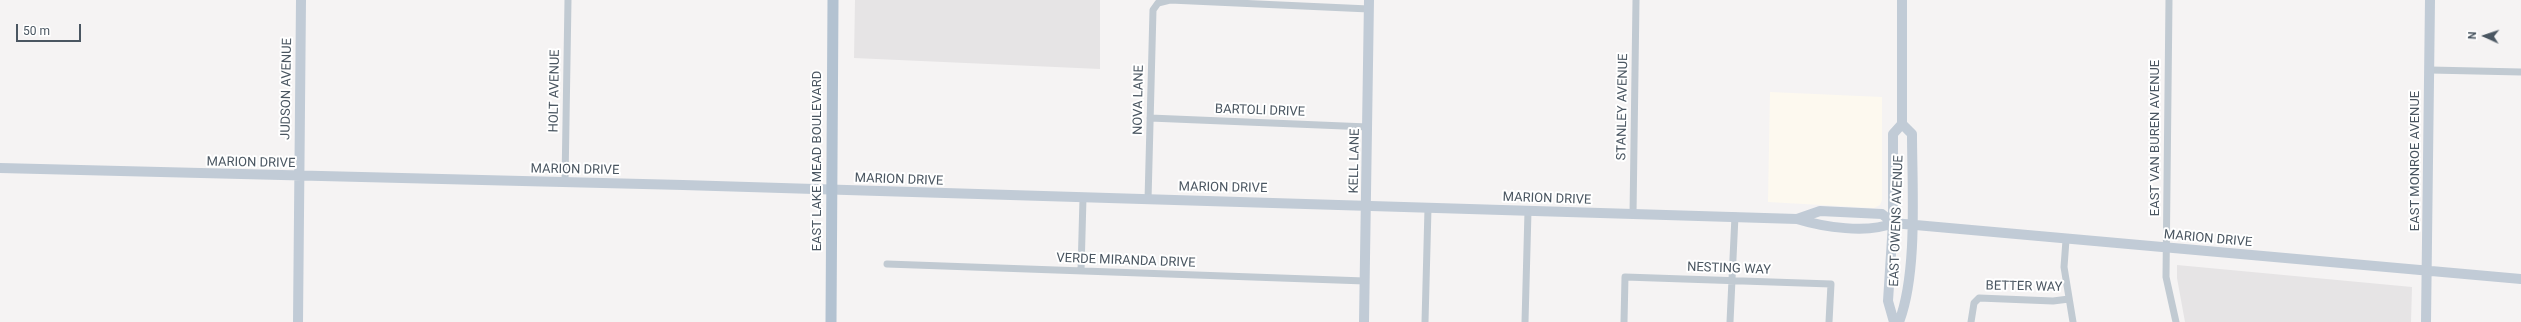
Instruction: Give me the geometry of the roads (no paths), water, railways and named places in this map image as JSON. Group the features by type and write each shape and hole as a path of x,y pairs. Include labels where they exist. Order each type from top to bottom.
{"main road":[{"name":"EAST LAKE MEAD BOULEVARD","path":"831,322 833,0"}],"street":[{"name":"JUDSON AVENUE","path":"298,322 298,177 301,0"},
{"name":"HOLT AVENUE","path":"565,182 568,0"},
{"name":"NOVA LANE","path":"1148,200 1153,10 1158,3 1170,0 1369,4"},
{"name":"STANLEY AVENUE","path":"1633,214 1636,0"},
{"name":"EAST OWENS AVENUE","path":"1894,322 1888,301 1892,223 1893,134 1902,124 1902,0"},
{"name":"EAST VAN BUREN AVENUE","path":"2169,0 2166,277 2176,322"},
{"name":"EAST MONROE AVENUE","path":"2426,322 2428,271 2430,0"},
{"name":"KELL LANE","path":"1364,322 1366,281 1369,4"},
{"path":"2430,70 2493,70 2521,72"},
{"name":"BARTOLI DRIVE","path":"1150,118 1368,127"},
{"name":"EAST OWENS AVENUE","path":"1899,322 1907,303 1912,226 1912,134 1902,124"},
{"name":"MARION DRIVE","path":"0,168 298,177 565,182 1735,216 1797,219 1826,226 1881,228 1892,223 2167,249 2521,279"},
{"path":"1081,271 1083,198"},
{"path":"1425,322 1428,208"},
{"path":"1524,322 1528,211"},
{"name":"MARION DRIVE","path":"1797,219 1820,211 1882,214 1892,223"},
{"path":"1730,322 1735,216"},
{"path":"2066,240 2064,268 2073,322"},
{"name":"VERDE MIRANDA DRIVE","path":"887,264 1366,281"},
{"name":"NESTING WAY","path":"1624,322 1625,277 1831,284 1829,322"},
{"name":"BETTER WAY","path":"1971,322 1974,303 1979,298 2053,302 2069,299"}]}
